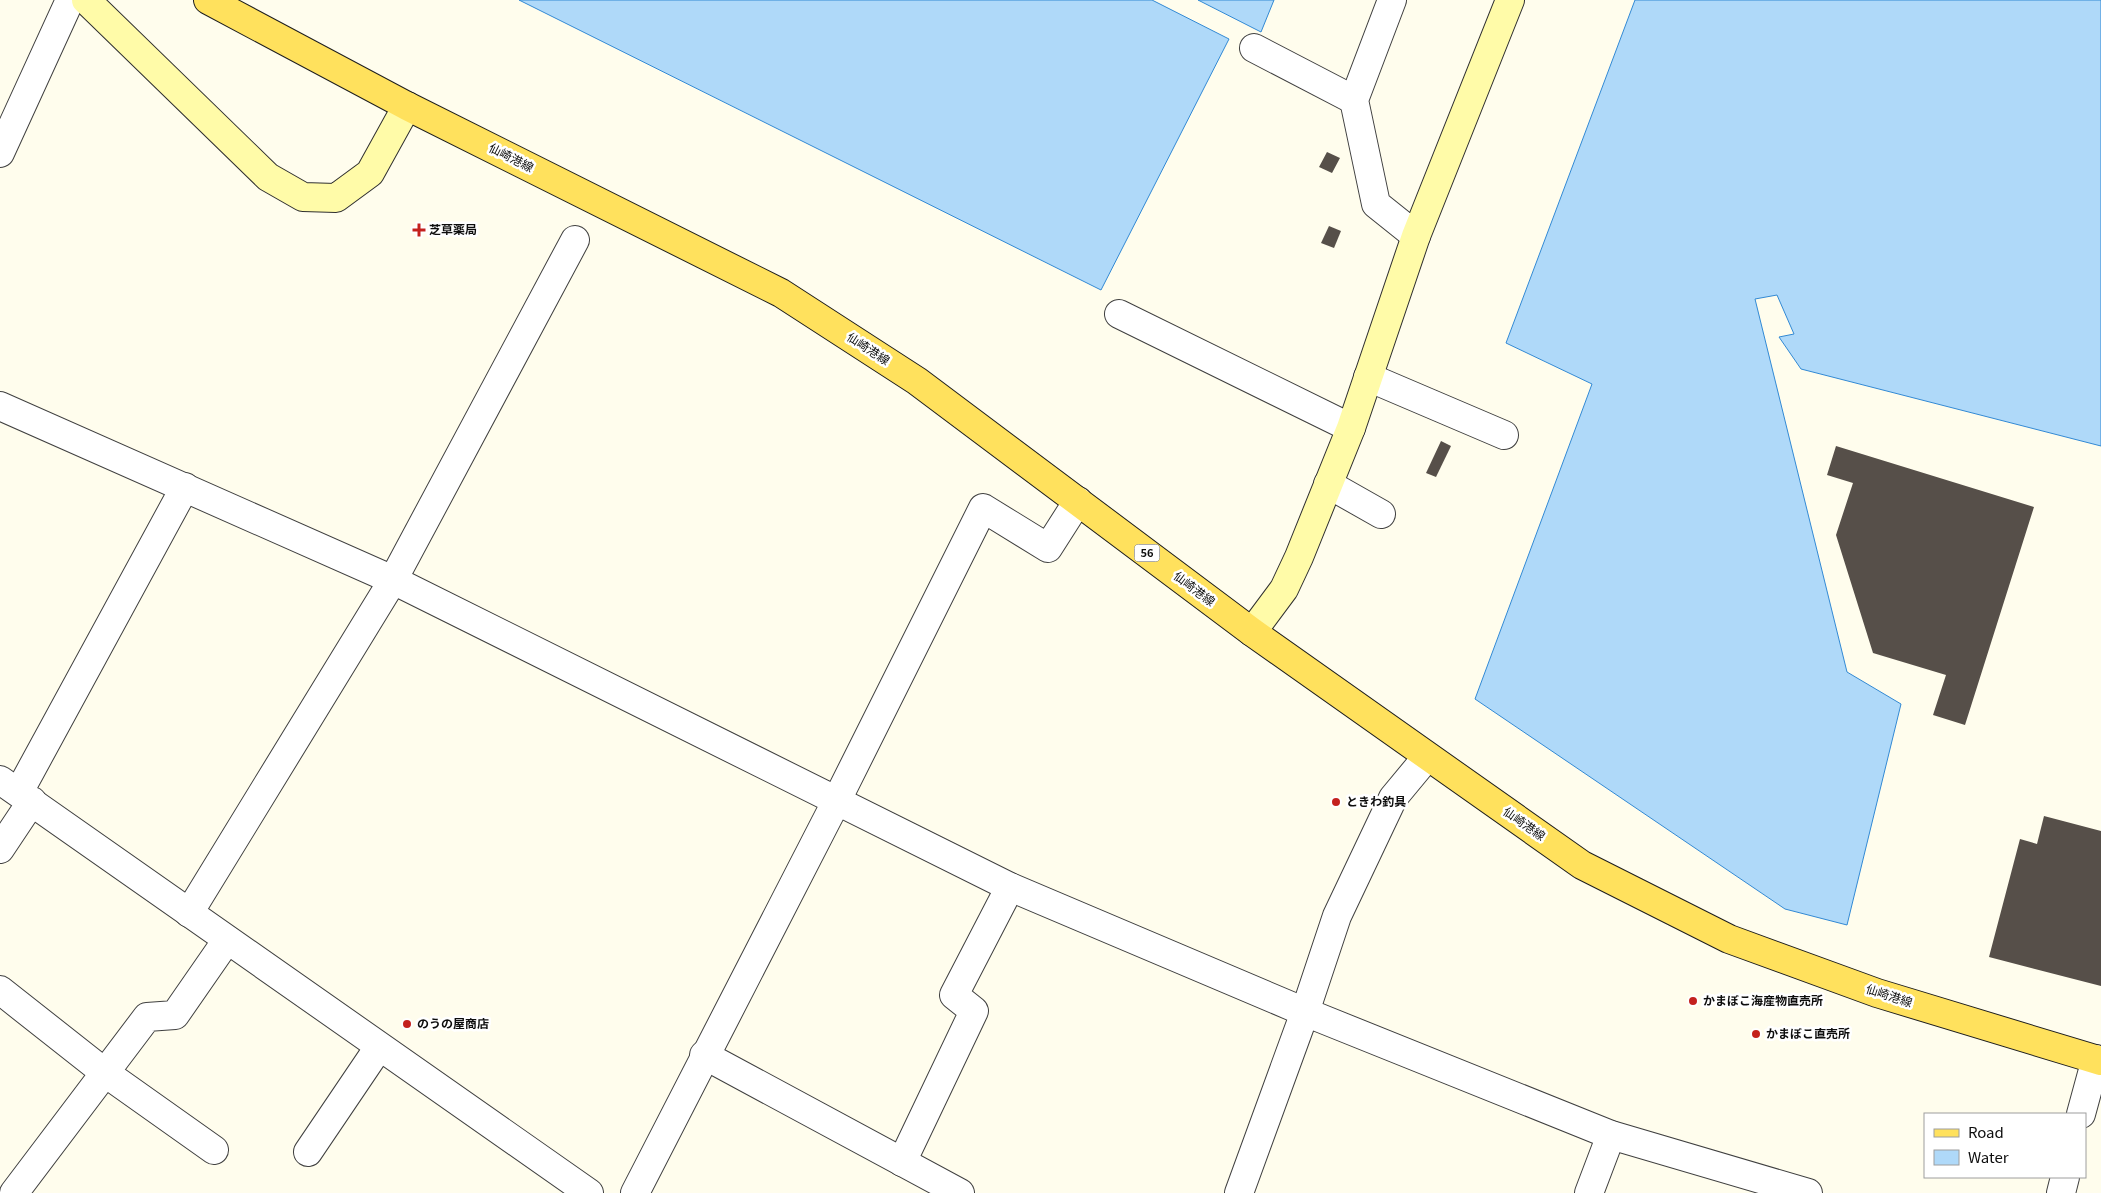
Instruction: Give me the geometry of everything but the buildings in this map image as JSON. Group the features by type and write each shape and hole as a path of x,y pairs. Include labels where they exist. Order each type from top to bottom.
{"main road":[{"name":"仙崎港線","path":"208,0 407,106 781,294 917,381 1252,632 1427,757 1582,864 1729,939 1877,993 2098,1060"}],"street":[{"path":"0,153 70,0"},
{"path":"86,0 268,178 303,197 336,198 370,173 407,106"},
{"path":"1392,0 1354,100 1376,204 1416,236"},
{"path":"1252,632 1284,589 1351,428 1416,236 1480,80 1510,0"},
{"path":"1254,48 1354,100"},
{"path":"189,913 393,580 575,240"},
{"path":"1120,314 1351,428"},
{"path":"1368,377 1504,435"},
{"path":"0,406 393,580 1010,887 1305,1012 1611,1135 1808,1193"},
{"path":"1328,484 1382,514"},
{"path":"0,849 17,791 185,487"},
{"path":"634,1193 836,802 983,508 1048,548 1078,501"},
{"path":"1238,1193 1305,1012 1337,916 1393,798 1427,757"},
{"path":"17,791 589,1193"},
{"path":"902,1162 974,1011 954,995 1010,887"},
{"path":"14,1193 147,1017 175,1015 228,940"},
{"path":"0,990 104,1072 214,1150"},
{"path":"308,1152 379,1047"},
{"path":"704,1055 960,1193"},
{"path":"2081,1113 2098,1060"},
{"path":"1589,1193 1611,1135"},
{"path":"2061,1193 2065,1178"}],"water":[{"path":"519,0 1152,0 1229,39 1101,290"},
{"path":"1198,0 1274,0 1261,32"},
{"path":"1635,0 2101,0 2101,446 1801,369 1779,337 1794,334 1777,295 1755,299 1847,672 1901,704 1847,925 1785,909 1475,699 1592,384 1506,343"}],"place":[{"name":"芝草薬局","path":"419,230"},
{"name":"ときわ釣具","path":"1336,802"},
{"name":"かまぼこ海産物直売所","path":"1693,1001"},
{"name":"のうの屋商店","path":"407,1024"},
{"name":"かまぼこ直売所","path":"1756,1034"}]}
